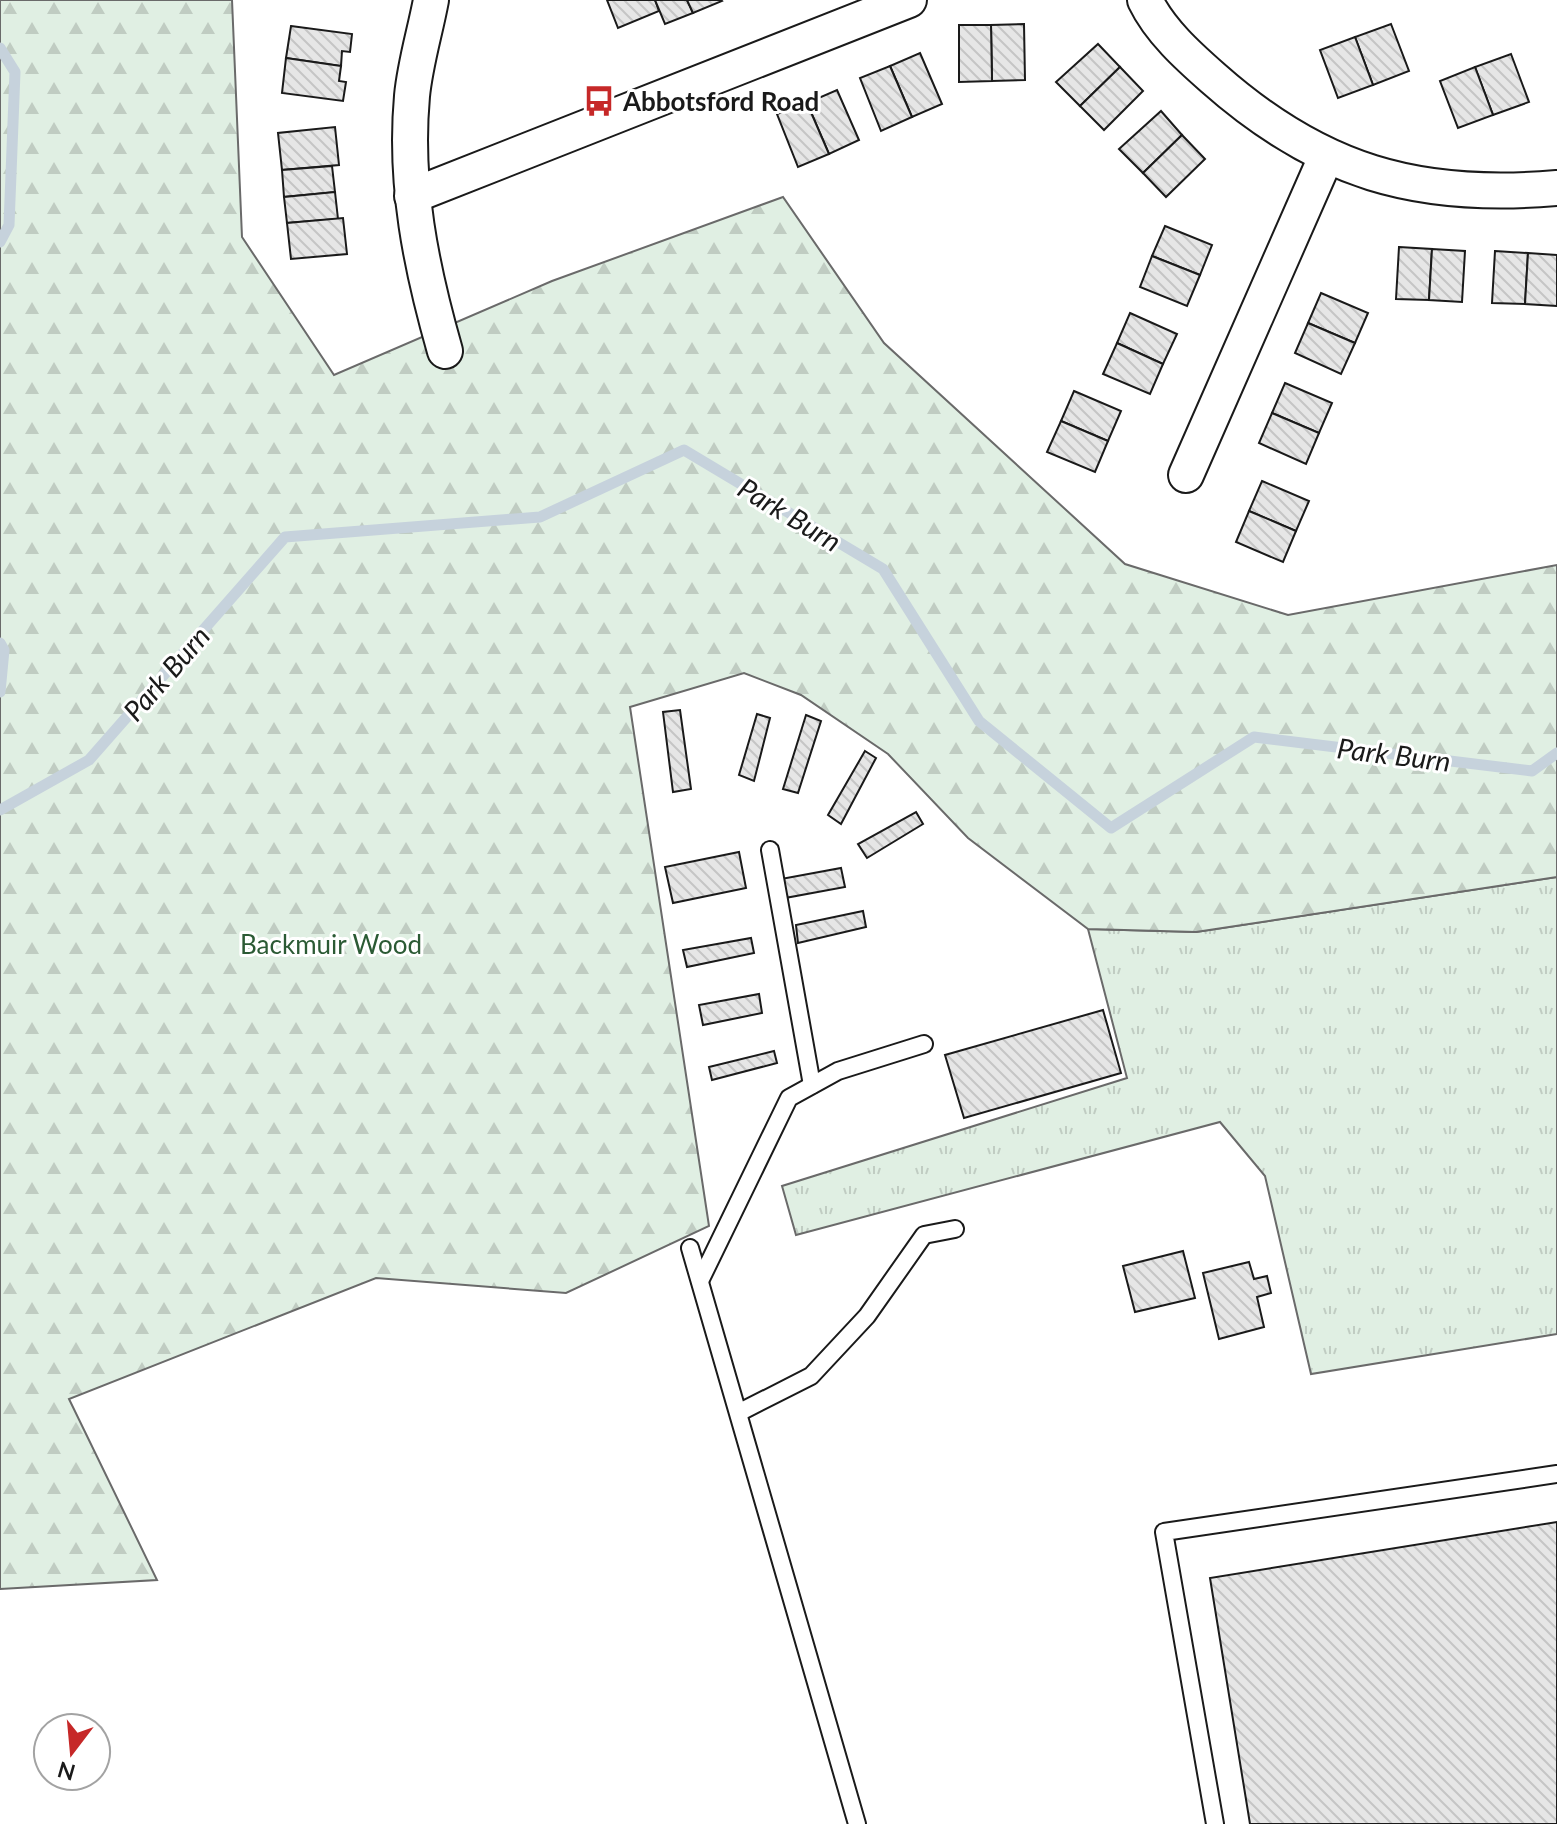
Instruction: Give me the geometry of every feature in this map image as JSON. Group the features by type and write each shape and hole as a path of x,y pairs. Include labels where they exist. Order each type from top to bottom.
{"street":[{"path":"431,0 412,96 412,196 422,272 445,351"},
{"path":"412,196 909,0"},
{"path":"1145,0 1182,51 1237,99 1326,157 1390,179 1462,192 1557,188"},
{"path":"1186,475 1326,157"}],"lane":[{"path":"770,850 812,1085"},
{"path":"700,1281 789,1098 838,1071 924,1044"},
{"path":"740,1412 811,1376 867,1316 924,1235 955,1229"},
{"path":"690,1248 857,1824"},
{"path":"1215,1824 1164,1532 1557,1474"}],"green space":[{"name":"Backmuir Wood","path":"0,0 232,0 242,237 334,375 552,281 783,197 884,343 1125,564 1288,615 1557,565 1557,877 1196,932 1088,929 968,838 888,754 801,695 744,673 630,707 709,1226 566,1293 376,1278 69,1399 157,1580 0,1589"},
{"path":"1557,877 1557,1334 1311,1374 1265,1176 1220,1122 796,1235 782,1186 1127,1078 1088,929 1196,932"}],"building":[{"path":"607,0 655,0 659,11 618,28"},
{"path":"655,0 687,0 693,13 665,24"},
{"path":"687,0 721,0 722,1 693,13"},
{"path":"1024,24 1025,80 992,81 991,25"},
{"path":"1391,24 1409,71 1373,85 1355,37"},
{"path":"959,25 991,25 992,81 959,82"},
{"path":"291,26 352,34 350,52 342,51 341,66 286,58"},
{"path":"1355,37 1373,85 1338,98 1320,50"},
{"path":"1098,44 1120,67 1080,106 1056,82"},
{"path":"920,53 942,104 912,117 890,66"},
{"path":"1511,54 1529,102 1493,115 1475,67"},
{"path":"286,58 341,66 339,81 346,82 343,101 282,93"},
{"path":"890,66 912,117 881,131 860,78"},
{"path":"1120,67 1143,91 1104,130 1080,106"},
{"path":"1475,67 1493,115 1458,128 1440,81"},
{"path":"837,90 859,140 829,154 807,103"},
{"path":"807,103 829,154 798,167 777,114"},
{"path":"1161,111 1182,135 1143,173 1119,149"},
{"path":"335,127 339,165 282,170 278,133"},
{"path":"1182,135 1205,159 1166,197 1143,173"},
{"path":"332,166 335,192 284,197 282,170"},
{"path":"335,192 338,219 287,223 284,197"},
{"path":"343,218 347,254 291,259 287,223"},
{"path":"1165,226 1212,245 1200,275 1152,256"},
{"path":"1399,247 1432,249 1429,300 1396,299"},
{"path":"1432,249 1465,251 1462,302 1429,300"},
{"path":"1495,251 1528,253 1525,304 1492,303"},
{"path":"1528,253 1557,255 1557,306 1525,304"},
{"path":"1152,256 1200,275 1187,306 1140,287"},
{"path":"1321,293 1368,313 1355,343 1308,323"},
{"path":"1130,313 1177,334 1163,364 1117,343"},
{"path":"1308,323 1355,343 1341,374 1295,353"},
{"path":"1117,343 1163,364 1150,394 1103,374"},
{"path":"1285,383 1332,403 1319,433 1272,413"},
{"path":"1074,391 1121,411 1108,441 1061,421"},
{"path":"1272,413 1319,433 1306,464 1259,443"},
{"path":"1061,421 1108,441 1095,472 1047,452"},
{"path":"1262,481 1309,501 1296,531 1249,511"},
{"path":"1249,511 1296,531 1283,562 1236,542"},
{"path":"680,710 691,789 673,792 663,712"},
{"path":"757,714 770,718 754,781 739,775"},
{"path":"806,715 821,721 798,793 783,789"},
{"path":"865,751 876,758 841,824 828,815"},
{"path":"916,812 923,824 867,858 858,844"},
{"path":"739,852 746,888 673,903 665,867"},
{"path":"841,868 845,887 785,898 781,879"},
{"path":"863,911 866,927 798,943 796,925"},
{"path":"751,938 754,953 687,967 683,950"},
{"path":"759,994 762,1013 703,1025 699,1005"},
{"path":"1103,1010 1121,1073 964,1118 945,1055"},
{"path":"774,1051 777,1063 712,1080 709,1067"},
{"path":"1183,1251 1195,1298 1135,1312 1123,1266"},
{"path":"1249,1262 1254,1279 1267,1276 1271,1293 1257,1297 1264,1327 1219,1339 1203,1273"},
{"path":"1557,1522 1557,1824 1250,1824 1210,1578"}],"waterway":[{"path":"0,48 15,72 9,225 0,242"},
{"name":"Park Burn","path":"0,810 89,760 285,537 540,517 684,450 883,569 979,721 1111,828 1254,737 1532,771 1557,753"},
{"path":"0,643 4,650 0,692"}],"place":[{"name":"Abbotsford Road","path":"599,101"}]}
